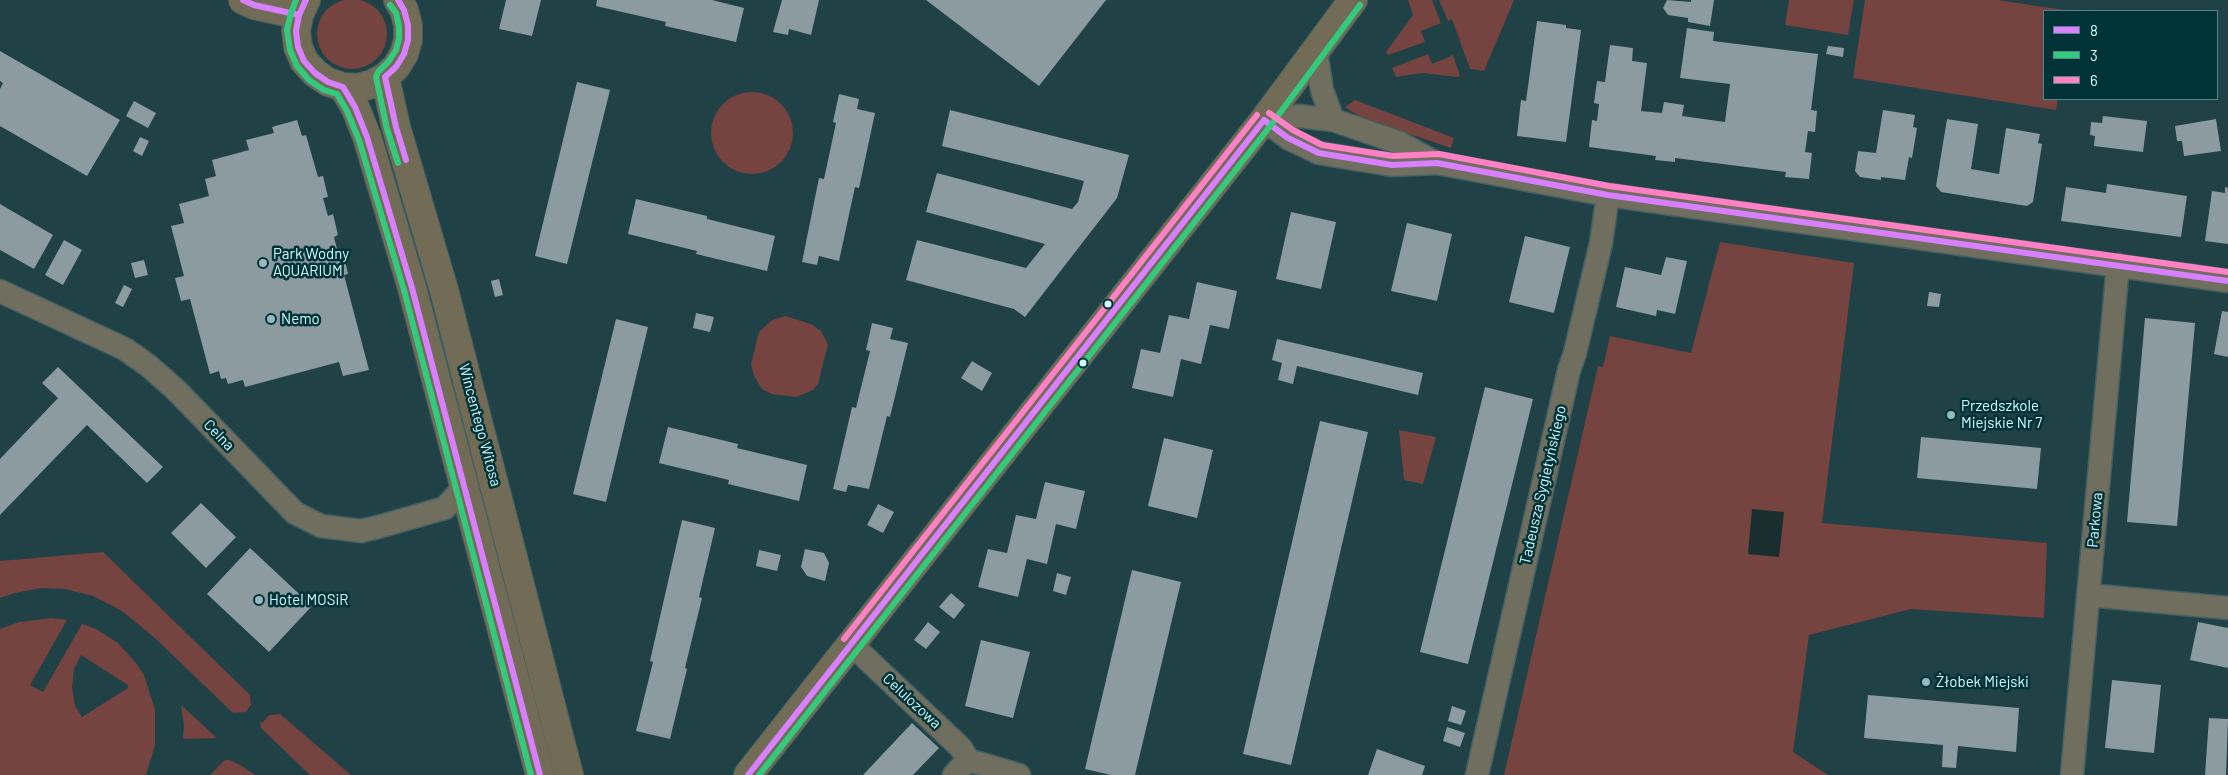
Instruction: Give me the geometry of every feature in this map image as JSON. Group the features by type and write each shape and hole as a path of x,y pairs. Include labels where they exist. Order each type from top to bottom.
{"main road":[{"path":"244,0 254,5 303,8 297,39 304,61 315,73 328,82 343,87 365,86 385,77 396,67 404,54 408,40 408,25 404,10 398,0"},
{"path":"748,775 1264,120 1353,0"},
{"name":"Wincentego Witosa","path":"385,77 396,127 449,308 569,775"},
{"name":"Wincentego Witosa","path":"343,87 355,108 367,137 412,288 466,486 540,775"}],"street":[{"path":"1316,52 1322,90 1333,120"},
{"path":"1264,120 1299,116 1333,120 1400,143 1437,164"},
{"path":"1264,120 1288,138 1319,153 1392,165 1437,164 1502,177 1608,194 2228,280"},
{"name":"Tadeusza Sygietyńskiego","path":"1477,775 1569,370 1601,243 1608,194"},
{"name":"Parkowa","path":"2072,775 2118,265"},
{"name":"Celna","path":"0,291 125,349 149,366 177,391 295,513 321,526 361,531 445,508"},
{"path":"466,486 445,508 474,520"},
{"path":"2088,595 2228,608"},
{"name":"Celulozowa","path":"851,644 962,748 961,767 1019,775"}],"shaded area":[{"path":"352,-1 365,2 377,9 384,21 387,34 384,47 377,59 365,66 352,69 339,66 327,59 320,47 317,34 320,21 327,9 339,2"},
{"path":"1408,0 1432,0 1441,23 1421,31 1425,42 1388,55 1386,52 1413,15"},
{"path":"1439,0 1514,0 1484,71 1470,69 1452,19 1448,21"},
{"path":"1789,0 1854,0 1848,35 1785,25"},
{"path":"1865,0 1998,0 2063,10 2043,10 2043,100 2058,100 2056,110 1853,78"},
{"path":"1428,54 1432,64 1453,55 1460,76 1422,73 1396,77 1392,68"},
{"path":"752,92 768,95 781,104 790,117 793,133 790,149 781,162 768,171 752,174 736,171 723,162 714,149 711,133 714,117 723,104 736,95"},
{"path":"1355,100 1454,138 1451,148 1368,120 1345,107"},
{"path":"1720,242 1854,263 1822,523 2047,543 2044,618 1911,609 1809,635 1793,752 1828,775 1504,775 1598,366 1603,367 1610,336 1691,353"},
{"path":"785,316 811,324 821,331 828,344 818,384 813,390 796,397 772,394 762,389 754,376 751,364 759,332 772,320"},
{"path":"1399,430 1436,437 1423,484 1404,480"},
{"path":"103,552 250,695 251,705 246,712 233,713 156,639 122,611 93,596 65,589 41,588 0,598 0,561"},
{"path":"51,618 67,620 30,685 43,692 82,624 96,629 118,643 136,663 144,675 155,710 155,745 146,775 0,775 0,629 19,622","holes":["81,655 128,685 128,688 82,717 75,706 72,688 74,669"]},
{"path":"181,705 217,738 183,739 184,725"},
{"path":"280,714 351,775 310,775 261,728 260,721 262,723 269,715"},
{"path":"225,760 230,760 242,766 255,775 210,775"}],"water":[{"path":"1752,509 1784,512 1779,557 1748,554"}],"building":[{"path":"506,0 541,0 532,36 499,29"},
{"path":"597,0 712,0 744,8 736,42 665,26 666,22 596,6"},
{"path":"782,0 819,0 811,35 789,29 788,35 773,32"},
{"path":"926,0 1106,0 1039,86"},
{"path":"1667,0 1691,2 1691,0 1714,0 1710,26 1688,22 1688,18 1668,15 1663,8"},
{"path":"1537,21 1566,25 1566,28 1581,30 1566,142 1517,136 1521,100 1526,101"},
{"path":"1687,28 1714,32 1713,41 1818,54 1811,110 1817,111 1815,132 1808,131 1805,152 1812,153 1809,179 1785,177 1786,172 1675,158 1675,162 1655,160 1656,156 1589,147 1592,120 1597,121 1599,104 1594,103 1597,81 1605,82 1610,45 1633,48 1632,61 1647,63 1641,111 1662,113 1664,102 1684,105 1682,116 1725,122 1730,84 1680,78"},
{"path":"1828,46 1844,48 1843,57 1826,54"},
{"path":"0,51 120,120 87,176 0,126 0,89 3,83 0,81"},
{"path":"577,82 610,90 567,264 535,256"},
{"path":"839,94 859,99 857,109 875,113 859,188 855,187 839,261 819,256 817,265 802,262 819,178 824,179 836,123 833,122"},
{"path":"134,101 156,113 148,128 126,116"},
{"path":"950,110 1129,155 1117,198 1025,317 1014,309 906,280 917,240 1026,268 1045,244 926,212 937,173 1072,209 1078,202 1084,181 942,146"},
{"path":"1883,110 1915,115 1913,127 1917,128 1912,158 1909,157 1905,180 1881,177 1881,180 1860,177 1855,171 1858,151 1876,153"},
{"path":"2103,116 2147,121 2143,152 2094,146 2095,136 2090,135 2091,122 2102,123"},
{"path":"1947,119 1978,124 1971,169 1999,174 2006,128 2040,134 2038,143 2042,144 2033,202 2027,206 1941,192 1936,186"},
{"path":"2216,119 2221,151 2184,156 2182,141 2177,141 2175,126"},
{"name":"Park Wodny AQUARIUM","path":"297,120 302,136 306,135 318,177 323,176 328,197 323,198 328,216 333,214 338,235 334,237 338,253 343,252 348,274 344,275 369,370 343,376 339,362 245,387 243,380 228,384 226,378 221,379 219,371 210,374 190,299 181,301 175,278 184,276 171,226 184,223 179,204 209,196 205,179 216,176 212,160 249,150 246,140 274,133 272,127"},
{"path":"140,137 149,141 142,156 133,151"},
{"path":"2107,184 2187,196 2181,237 2061,221 2066,187 2106,193"},
{"path":"2225,187 2228,188 2228,244 2205,241 2212,191 2225,193"},
{"path":"636,199 707,216 707,219 775,236 767,271 696,254 697,251 628,234"},
{"path":"0,204 53,235 34,269 0,250"},
{"path":"1291,212 1336,222 1321,289 1276,279"},
{"path":"1407,223 1452,234 1437,301 1391,291"},
{"path":"1525,236 1570,247 1554,313 1509,302"},
{"path":"64,240 82,250 63,285 45,275"},
{"path":"1666,257 1687,261 1675,314 1657,310 1656,316 1616,307 1625,267 1661,275"},
{"path":"144,260 148,275 135,278 131,263"},
{"path":"499,279 503,295 495,297 491,281"},
{"path":"1197,282 1237,291 1229,329 1210,325 1201,364 1181,359 1173,397 1132,388 1141,349 1160,353 1169,315 1189,319"},
{"path":"124,285 132,289 123,307 115,303"},
{"path":"1929,292 1941,294 1939,307 1927,306"},
{"path":"2222,311 2228,312 2228,357 2214,354"},
{"path":"696,313 714,317 710,332 693,328"},
{"path":"2145,318 2195,323 2177,526 2127,522"},
{"path":"616,319 648,327 606,502 573,494"},
{"path":"872,323 893,328 890,339 908,343 890,417 887,416 869,489 848,485 846,492 833,489 852,407 856,408 870,351 866,350"},
{"path":"1277,339 1423,373 1418,395 1297,366 1293,384 1278,380 1282,363 1272,360"},
{"path":"972,361 992,373 982,391 961,378"},
{"path":"58,367 163,467 147,483 87,425 0,515 0,459 58,398 42,383"},
{"path":"1485,387 1533,399 1468,664 1420,652"},
{"path":"1320,421 1368,432 1291,765 1243,754"},
{"path":"668,427 738,444 737,448 807,465 799,501 728,484 729,480 659,463"},
{"path":"1921,437 2041,448 2037,489 1917,478"},
{"path":"1164,438 1213,450 1197,518 1148,506"},
{"path":"1045,482 1085,491 1076,529 1056,524 1047,564 1027,559 1018,597 978,587 988,549 1007,553 1016,515 1036,519"},
{"path":"201,503 236,537 206,568 171,533"},
{"path":"878,504 894,512 883,533 867,525"},
{"path":"682,520 715,528 699,597 702,598 685,668 687,669 670,739 636,731 653,662 650,661"},
{"name":"Hotel MOSiR","path":"250,548 312,606 269,652 207,594"},
{"path":"805,549 824,553 829,563 825,581 807,576 801,567"},
{"path":"759,550 781,555 777,571 756,566"},
{"path":"1132,570 1181,582 1135,775 1111,775 1085,769"},
{"path":"1057,573 1071,577 1066,595 1053,591"},
{"path":"951,593 965,605 954,619 939,607"},
{"path":"928,622 940,632 926,649 914,640"},
{"path":"2198,622 2228,628 2228,668 2190,660"},
{"path":"981,640 1030,652 1013,718 965,706"},
{"path":"2112,680 2161,685 2154,753 2105,748"},
{"path":"1868,695 2019,708 2016,752 1958,746 1956,768 1942,767 1943,745 1864,738"},
{"path":"1452,706 1466,711 1461,725 1448,721"},
{"path":"2209,718 2228,719 2226,775 2205,775"},
{"path":"912,723 939,748 913,775 863,775"},
{"path":"1447,727 1465,733 1460,747 1443,741"},
{"path":"1377,749 1425,766 1422,775 1368,775"}],"transit line":[{"name":"8","path":"243,0 254,5 299,15"},
{"name":"3","path":"296,0 287,30 290,50 297,66 309,80 324,90 337,94 347,111 359,140 404,290 531,775"},
{"name":"8","path":"306,0 299,15 296,31 298,47 304,61 315,73 328,82 343,87 355,107 367,137 412,288 540,775"},
{"name":"8","path":"398,0 404,10 408,25 408,40 404,54 396,67 385,77 396,127 406,160"},
{"name":"3","path":"390,5 396,13 399,39 396,50 376,77 387,129 398,163"},
{"name":"3","path":"759,775 1271,125 1360,5"},
{"name":"6","path":"1269,113 1293,130 1322,145 1393,156 1439,154 1609,186 2228,272"},
{"name":"6","path":"844,639 1257,115"},
{"name":"8","path":"1264,120 1288,138 1319,153 1392,165 1437,163 1608,195 2228,281"},
{"name":"8","path":"748,775 1264,120"}],"place":[{"name":"Park Wodny AQUARIUM","path":"263,263"},
{"name":"Nemo","path":"271,319"},
{"name":"Przedszkole Miejskie Nr 7","path":"1951,415"},
{"name":"Hotel MOSiR","path":"259,600"},
{"name":"Żłobek Miejski","path":"1926,682"}]}
